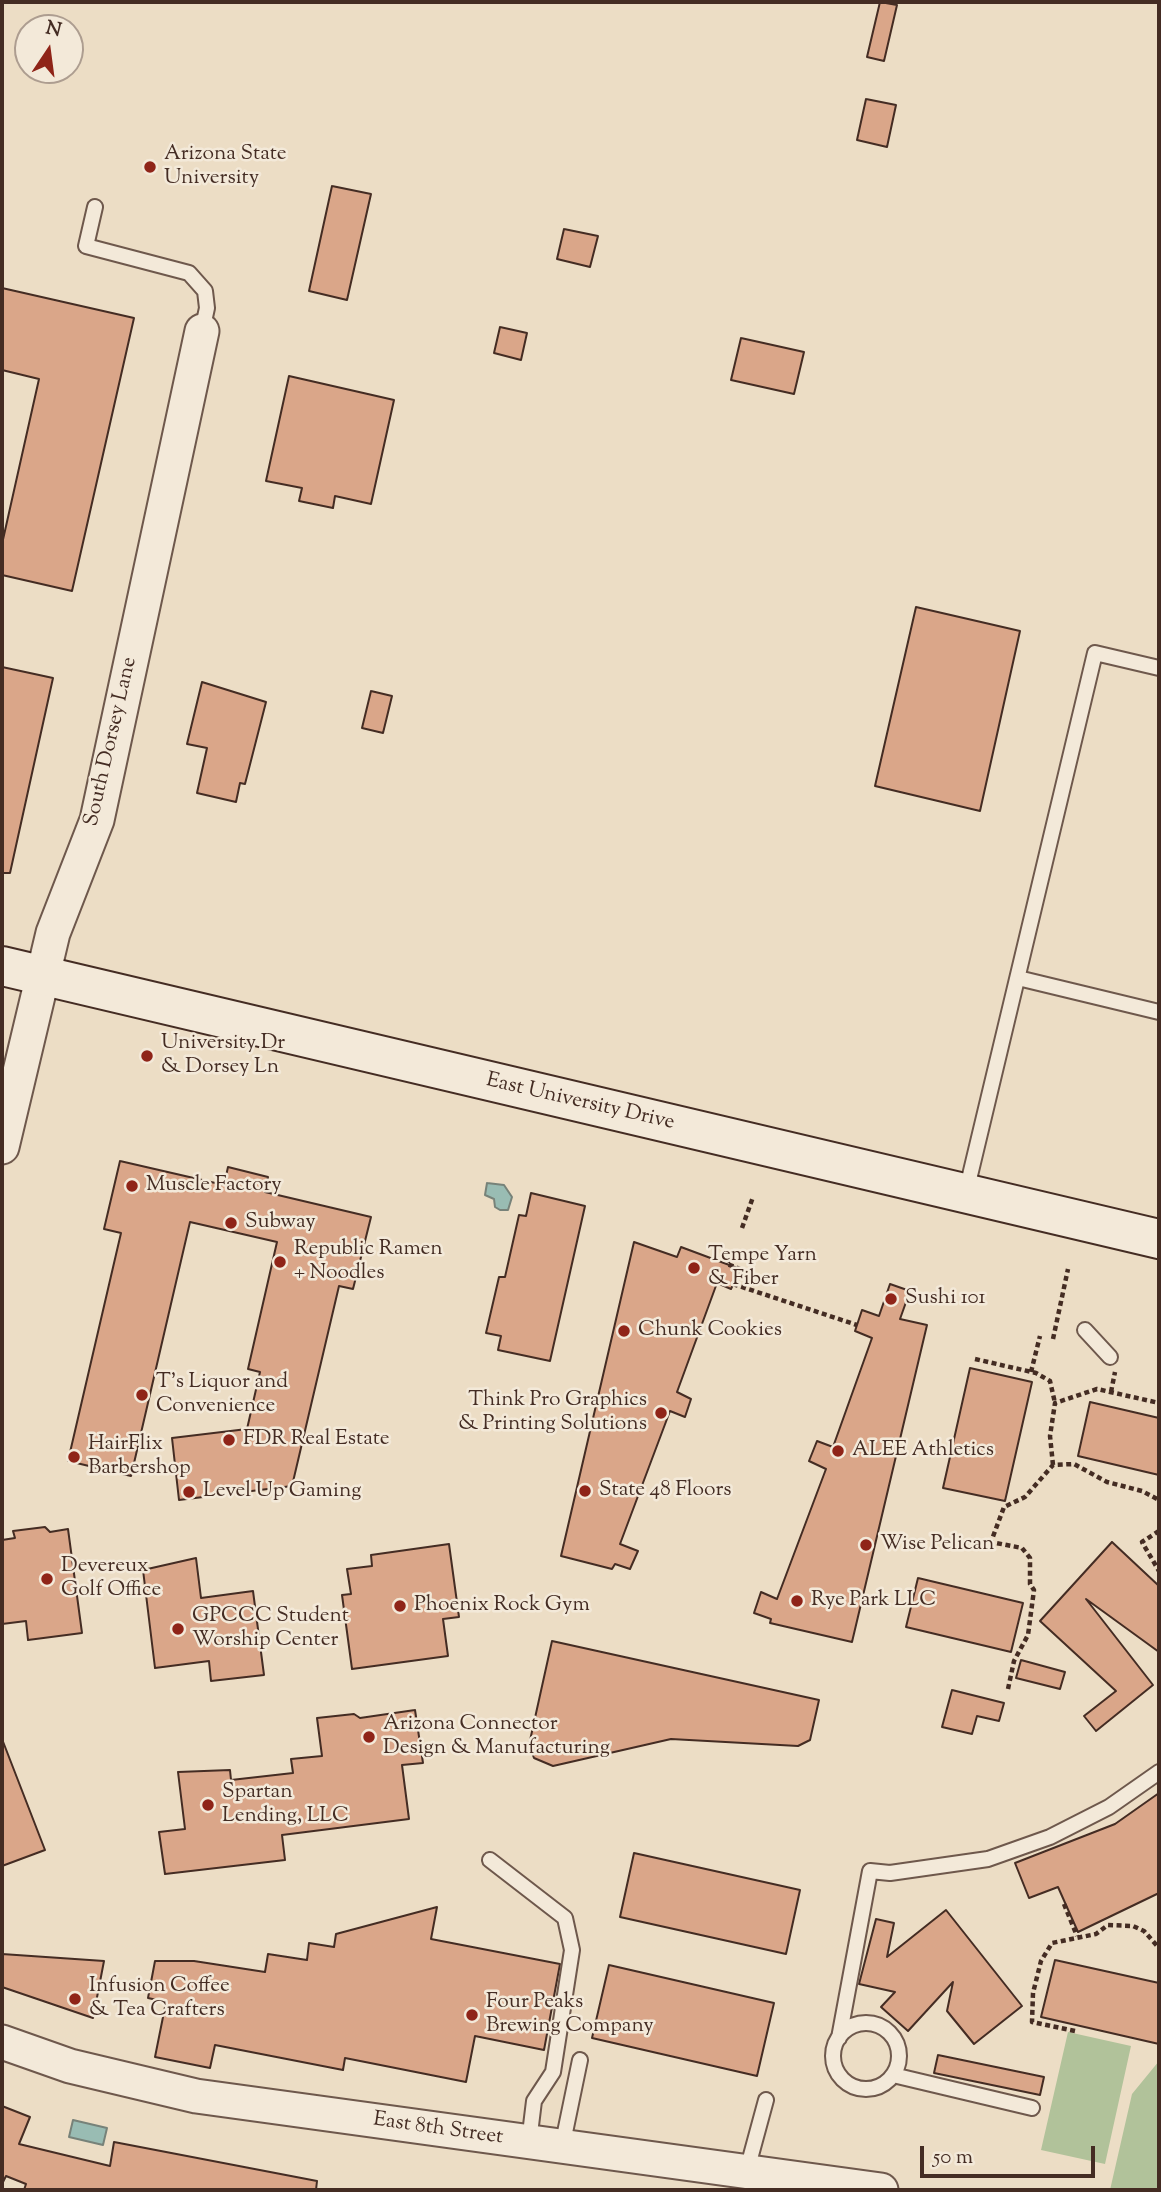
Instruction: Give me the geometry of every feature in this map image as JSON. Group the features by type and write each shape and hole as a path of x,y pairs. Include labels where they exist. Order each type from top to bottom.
{"main road":[{"name":"East University Drive","path":"2,966 1159,1239"}],"street":[{"name":"South Dorsey Lane","path":"2,1147 53,933 97,820 202,331"},
{"name":"East 8th Street","path":"2,2042 82,2069 196,2096 881,2190"}],"lane":[{"path":"95,207 86,246 189,272 205,291 207,308 202,331"},
{"path":"966,1194 1095,653 1159,668"},
{"path":"1018,978 1159,1012"},
{"path":"1085,1330 1110,1357"},
{"path":"839,2038 847,2030 867,2023 888,2031 899,2050 899,2061 893,2075 880,2086 870,2089 849,2084 841,2077 834,2058 870,1871 890,1873 988,1859 1074,1825 1109,1807 1159,1772"},
{"path":"490,1860 565,1918 572,1950 553,2072 534,2101 529,2143"},
{"path":"562,2147 580,2060"},
{"path":"893,2075 1032,2108"},
{"path":"747,2170 766,2100"}],"path":[{"path":"742,1228 753,1197"},
{"path":"730,1258 727,1264 740,1269 736,1286 857,1325"},
{"path":"1053,1339 1068,1269"},
{"path":"1031,1372 1040,1336"},
{"path":"975,1359 1031,1372 1050,1381 1055,1404 1050,1436 1053,1465"},
{"path":"1055,1404 1097,1389 1159,1402"},
{"path":"1008,1689 1014,1661 1028,1635 1033,1614 1030,1558 1022,1548 991,1542 1004,1507 1025,1497 1053,1465 1074,1464 1107,1482 1142,1491 1159,1500"},
{"path":"1159,1531 1142,1542 1159,1571"},
{"path":"1065,1904 1077,1936"},
{"path":"1075,2031 1032,2022 1032,1993 1041,1961 1052,1943 1096,1934 1108,1925 1133,1926 1144,1931 1159,1948"}],"green space":[{"path":"1068,2032 1131,2046 1105,2164 1041,2150"},
{"path":"1159,2061 1159,2190 1110,2190 1132,2094"}],"water":[{"path":"487,1183 504,1185 512,1197 508,1210 495,1207 494,1199 485,1195"},
{"path":"73,2120 107,2128 103,2145 69,2137"}],"building":[{"path":"880,2 897,5 884,61 867,57"},
{"path":"866,99 896,105 887,147 857,140"},
{"path":"332,186 371,194 347,300 309,291"},
{"path":"564,229 598,236 590,267 557,259"},
{"path":"2,288 134,318 72,591 2,575 2,544 39,379 2,370"},
{"path":"500,327 527,333 521,360 494,353"},
{"path":"741,338 804,352 794,394 731,380"},
{"path":"289,376 394,400 371,504 335,496 333,508 299,501 302,488 266,481"},
{"path":"916,607 1020,631 980,811 875,786"},
{"path":"2,667 53,678 10,873 2,873"},
{"path":"202,682 266,702 245,784 240,783 236,802 197,793 207,748 187,744"},
{"path":"371,691 392,696 383,733 362,728"},
{"path":"120,1161 224,1185 228,1167 268,1177 265,1192 371,1217 353,1289 339,1286 292,1486 179,1500 172,1438 247,1429 260,1372 248,1369 277,1242 190,1222 131,1476 68,1461 121,1233 104,1229"},
{"path":"531,1193 585,1206 550,1361 498,1350 501,1336 486,1333 499,1277 505,1277 519,1215 526,1216"},
{"path":"634,1242 677,1257 681,1247 740,1269 731,1289 717,1283 677,1392 691,1399 685,1417 670,1411 620,1544 638,1551 630,1569 615,1564 612,1569 561,1556"},
{"path":"890,1284 910,1291 900,1319 927,1325 852,1642 770,1623 771,1619 754,1613 761,1592 777,1599 826,1469 809,1461 817,1441 833,1447 872,1338 855,1331 862,1310 879,1316"},
{"path":"970,1368 1032,1382 1005,1501 943,1488"},
{"path":"1090,1402 1159,1418 1159,1475 1078,1456"},
{"name":"Devereux Golf Office","path":"45,1527 50,1532 68,1529 82,1633 28,1640 26,1621 2,1624 2,1540 15,1538 13,1531"},
{"path":"1112,1542 1159,1586 1159,1652 1086,1599 1153,1685 1096,1731 1084,1716 1116,1691 1040,1621"},
{"name":"Phoenix Rock Gym","path":"449,1544 459,1617 443,1619 448,1656 352,1669 342,1595 351,1594 347,1569 372,1566 371,1555"},
{"path":"196,1558 201,1598 253,1591 264,1675 211,1681 209,1661 155,1668 143,1570"},
{"path":"918,1578 1023,1603 1011,1652 906,1627"},
{"path":"552,1641 819,1700 810,1740 798,1746 671,1739 553,1766 534,1758 529,1745"},
{"path":"1021,1660 1065,1672 1060,1689 1016,1678"},
{"path":"952,1690 1004,1703 999,1721 977,1716 972,1734 942,1727"},
{"path":"415,1710 423,1763 402,1765 409,1819 282,1835 285,1860 165,1874 159,1832 185,1829 178,1772 230,1770 231,1780 293,1773 291,1759 322,1756 317,1718 354,1714 360,1718"},
{"path":"2,1739 45,1850 2,1866"},
{"path":"1159,1793 1159,1893 1078,1932 1058,1887 1029,1898 1015,1863 1115,1824"},
{"path":"634,1853 800,1890 786,1954 620,1917"},
{"path":"437,1907 431,1939 560,1964 544,2050 475,2036 466,2082 345,2058 343,2070 215,2045 210,2068 155,2057 166,2002 148,1998 155,1961 194,1961 265,1972 268,1954 307,1960 309,1943 334,1947 336,1934"},
{"path":"946,1910 1022,2006 974,2044 947,2011 953,1982 908,2031 881,2007 895,1992 859,1984 876,1919 894,1923 887,1957"},
{"path":"2,1954 104,1961 93,2018 2,1987"},
{"path":"1055,1960 1159,1983 1159,2044 1041,2017"},
{"path":"609,1965 774,2003 757,2076 592,2038"},
{"path":"938,2055 1044,2077 1040,2095 934,2073"},
{"path":"2,2106 30,2117 19,2144 110,2166 114,2142 317,2181 316,2190 24,2190 26,2184 6,2176 2,2184"}],"place":[{"name":"Arizona State University","path":"150,167"},
{"name":"University Dr & Dorsey Ln","path":"147,1056"},
{"name":"Muscle Factory","path":"132,1186"},
{"name":"Subway","path":"231,1223"},
{"name":"Republic Ramen + Noodles","path":"280,1262"},
{"name":"Tempe Yarn & Fiber","path":"694,1268"},
{"name":"Sushi 101","path":"891,1299"},
{"name":"Chunk Cookies","path":"624,1331"},
{"name":"T's Liquor and Convenience","path":"142,1395"},
{"name":"Think Pro Graphics & Printing Solutions","path":"661,1413"},
{"name":"FDR Real Estate","path":"229,1440"},
{"name":"ALEE Athletics","path":"838,1451"},
{"name":"HairFlix Barbershop","path":"74,1457"},
{"name":"State 48 Floors","path":"585,1491"},
{"name":"Level Up Gaming","path":"189,1492"},
{"name":"Wise Pelican","path":"866,1545"},
{"name":"Devereux Golf Office","path":"47,1579"},
{"name":"Rye Park LLC","path":"797,1601"},
{"name":"Phoenix Rock Gym","path":"400,1606"},
{"name":"GPCCC Student Worship Center","path":"178,1629"},
{"name":"Arizona Connector Design & Manufacturing","path":"369,1737"},
{"name":"Spartan Lending, LLC","path":"208,1805"},
{"name":"Infusion Coffee & Tea Crafters","path":"75,1999"},
{"name":"Four Peaks Brewing Company","path":"472,2015"}]}
